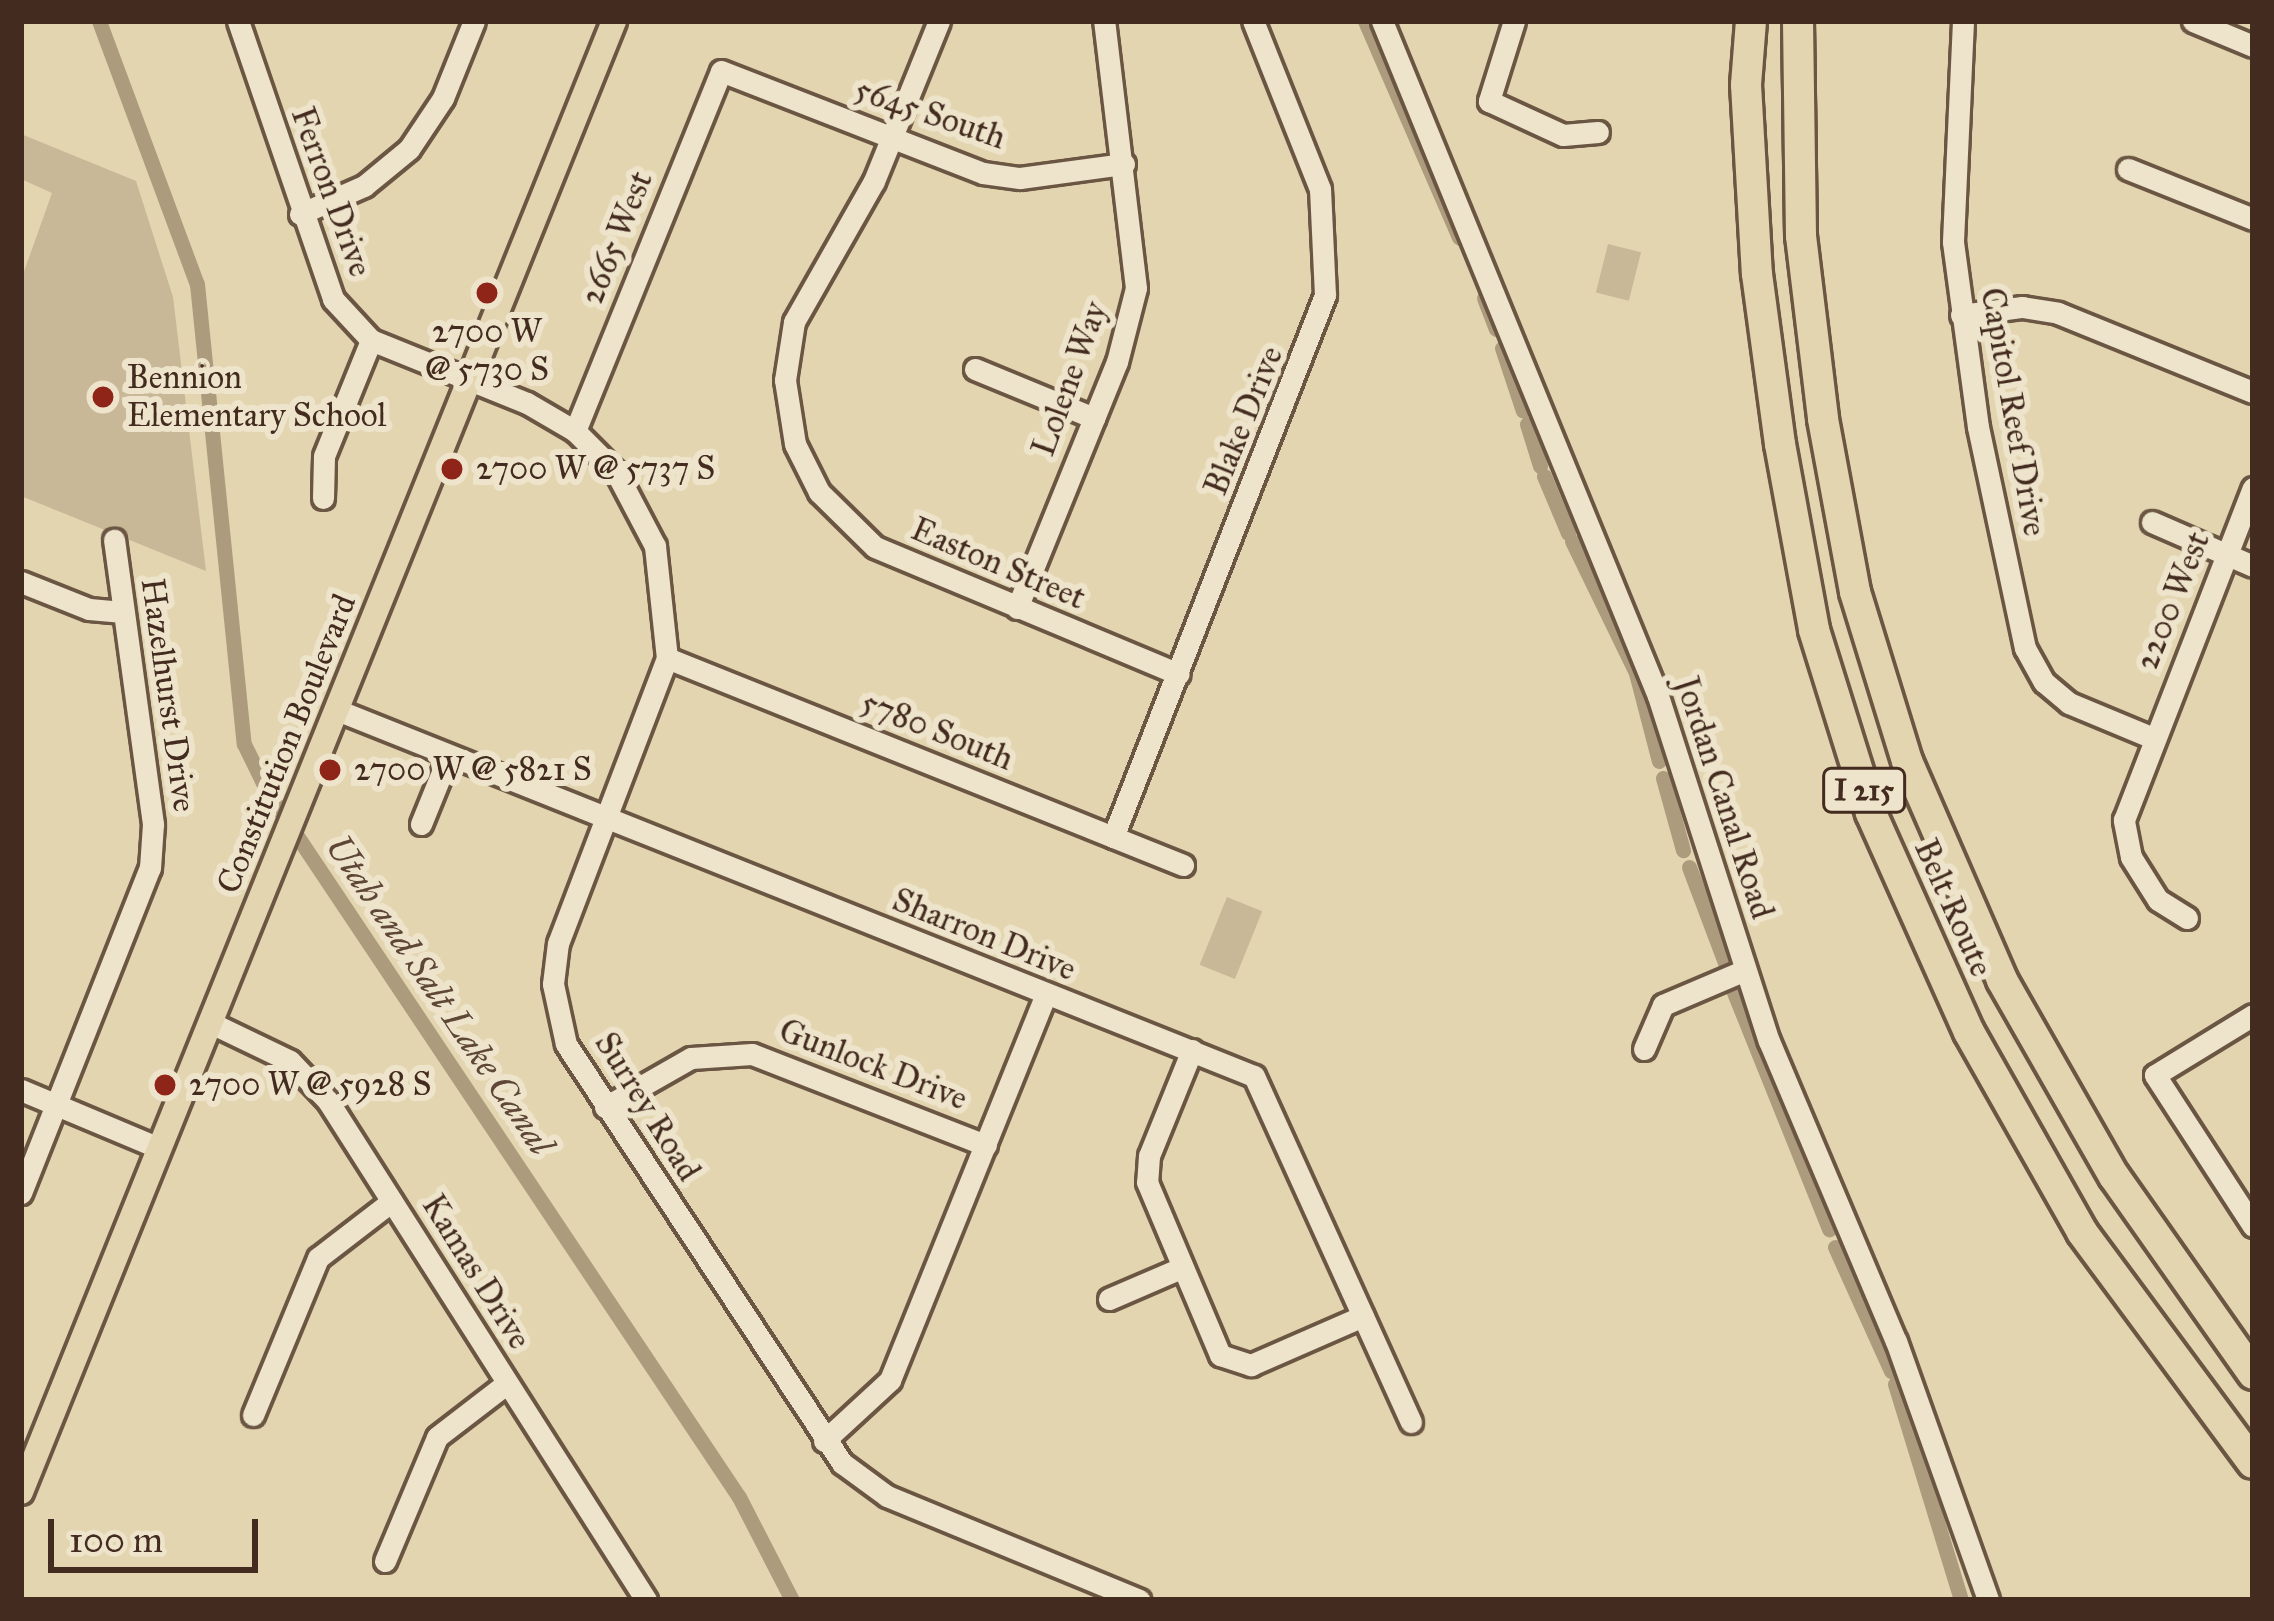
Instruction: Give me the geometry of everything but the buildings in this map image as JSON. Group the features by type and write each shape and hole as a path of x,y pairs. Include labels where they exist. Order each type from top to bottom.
{"highway":[{"name":"Belt Route","path":"1750,21 1746,85 1757,274 1780,444 1814,630 1871,813 1969,1032 2082,1232 2253,1463"},
{"name":"Belt Route","path":"1798,21 1801,236 1823,419 1855,592 1907,761 2002,980 2114,1176 2253,1374"}],"main road":[{"name":"Constitution Boulevard","path":"21,1492 614,21"}],"street":[{"name":"Ferron Drive","path":"238,21 322,281 371,340 469,380"},
{"path":"299,214 364,186 409,149 443,98 474,21"},
{"name":"Easton Street","path":"939,21 892,140 794,322 785,380 795,444 836,513 875,547 1178,674"},
{"name":"Lolene Way","path":"1017,608 1094,418 1136,288 1104,21"},
{"name":"Blake Drive","path":"1113,837 1317,326 1328,273 1320,189 1253,21"},
{"name":"Jordan Canal Road","path":"1382,21 1658,696 1745,970 1820,1171 1896,1341 1988,1600"},
{"path":"1514,21 1489,101 1563,135 1598,132"},
{"name":"Capitol Reef Drive","path":"1963,21 1953,213 1961,315 1988,482 2029,659 2069,703 2153,738"},
{"path":"2193,21 2253,46"},
{"name":"5645 South","path":"722,70 892,140 1001,176 1124,164"},
{"name":"2665 West","path":"575,431 722,70"},
{"path":"2128,169 2253,219"},
{"path":"1961,315 2022,307 2057,313 2253,392"},
{"path":"323,498 324,456 371,340"},
{"path":"975,369 1094,418"},
{"name":"Surrey Road","path":"469,380 575,431 616,472 645,518 662,575 667,658 564,925 553,984 566,1044 824,1442 886,1496 1133,1599"},
{"name":"2200 West","path":"2186,918 2158,900 2125,841 2153,738 2253,488"},
{"path":"2152,521 2253,566"},
{"name":"Hazelhurst Drive","path":"21,1193 150,868 153,824 114,541"},
{"path":"21,582 89,609 123,612"},
{"name":"5780 South","path":"667,658 1183,865"},
{"name":"Sharron Drive","path":"337,710 1045,996 1247,1072 1265,1089 1411,1422"},
{"path":"421,824 449,755"},
{"path":"1644,1049 1663,1004 1745,970"},
{"path":"824,1442 890,1380 1045,996"},
{"path":"2253,1015 2155,1075 2253,1226"},
{"name":"Kamas Drive","path":"209,1022 302,1070 392,1201 646,1600"},
{"path":"1192,1050 1147,1165 1181,1268 1220,1354 1234,1365 1251,1365 1363,1316"},
{"name":"Gunlock Drive","path":"605,1107 691,1058 752,1054 986,1144"},
{"path":"21,1090 159,1148"},
{"path":"253,1415 318,1258 392,1201"},
{"path":"1109,1299 1181,1268"},
{"path":"385,1561 437,1437 507,1383"}],"shaded area":[{"name":"Bennion Elementary School","path":"21,134 136,181 173,297 206,571 21,496 21,280 52,193 21,179"},
{"path":"1608,244 1641,252 1629,301 1596,293"},
{"path":"1227,897 1262,911 1235,979 1200,965"}],"waterway":[{"name":"Utah and Salt Lake Canal","path":"99,21 197,284 244,744 267,791 739,1497 792,1600"},
{"path":"1365,21 1459,237"},
{"path":"1484,298 1496,329"},
{"path":"1502,348 1523,411"},
{"path":"1527,424 1540,466"},
{"path":"1544,476 1568,533"},
{"path":"1572,541 1636,673 1659,761"},
{"path":"1663,778 1683,850"},
{"path":"1689,867 1725,963"},
{"path":"1733,990 1829,1229"},
{"path":"1835,1247 1891,1371"},
{"path":"1895,1384 1961,1600"}],"place":[{"name":"2700 W @ 5730 S","path":"487,293"},
{"name":"Bennion Elementary School","path":"103,397"},
{"name":"2700 W @ 5737 S","path":"452,469"},
{"name":"2700 W @ 5821 S","path":"330,770"},
{"name":"2700 W @ 5928 S","path":"165,1085"}]}
